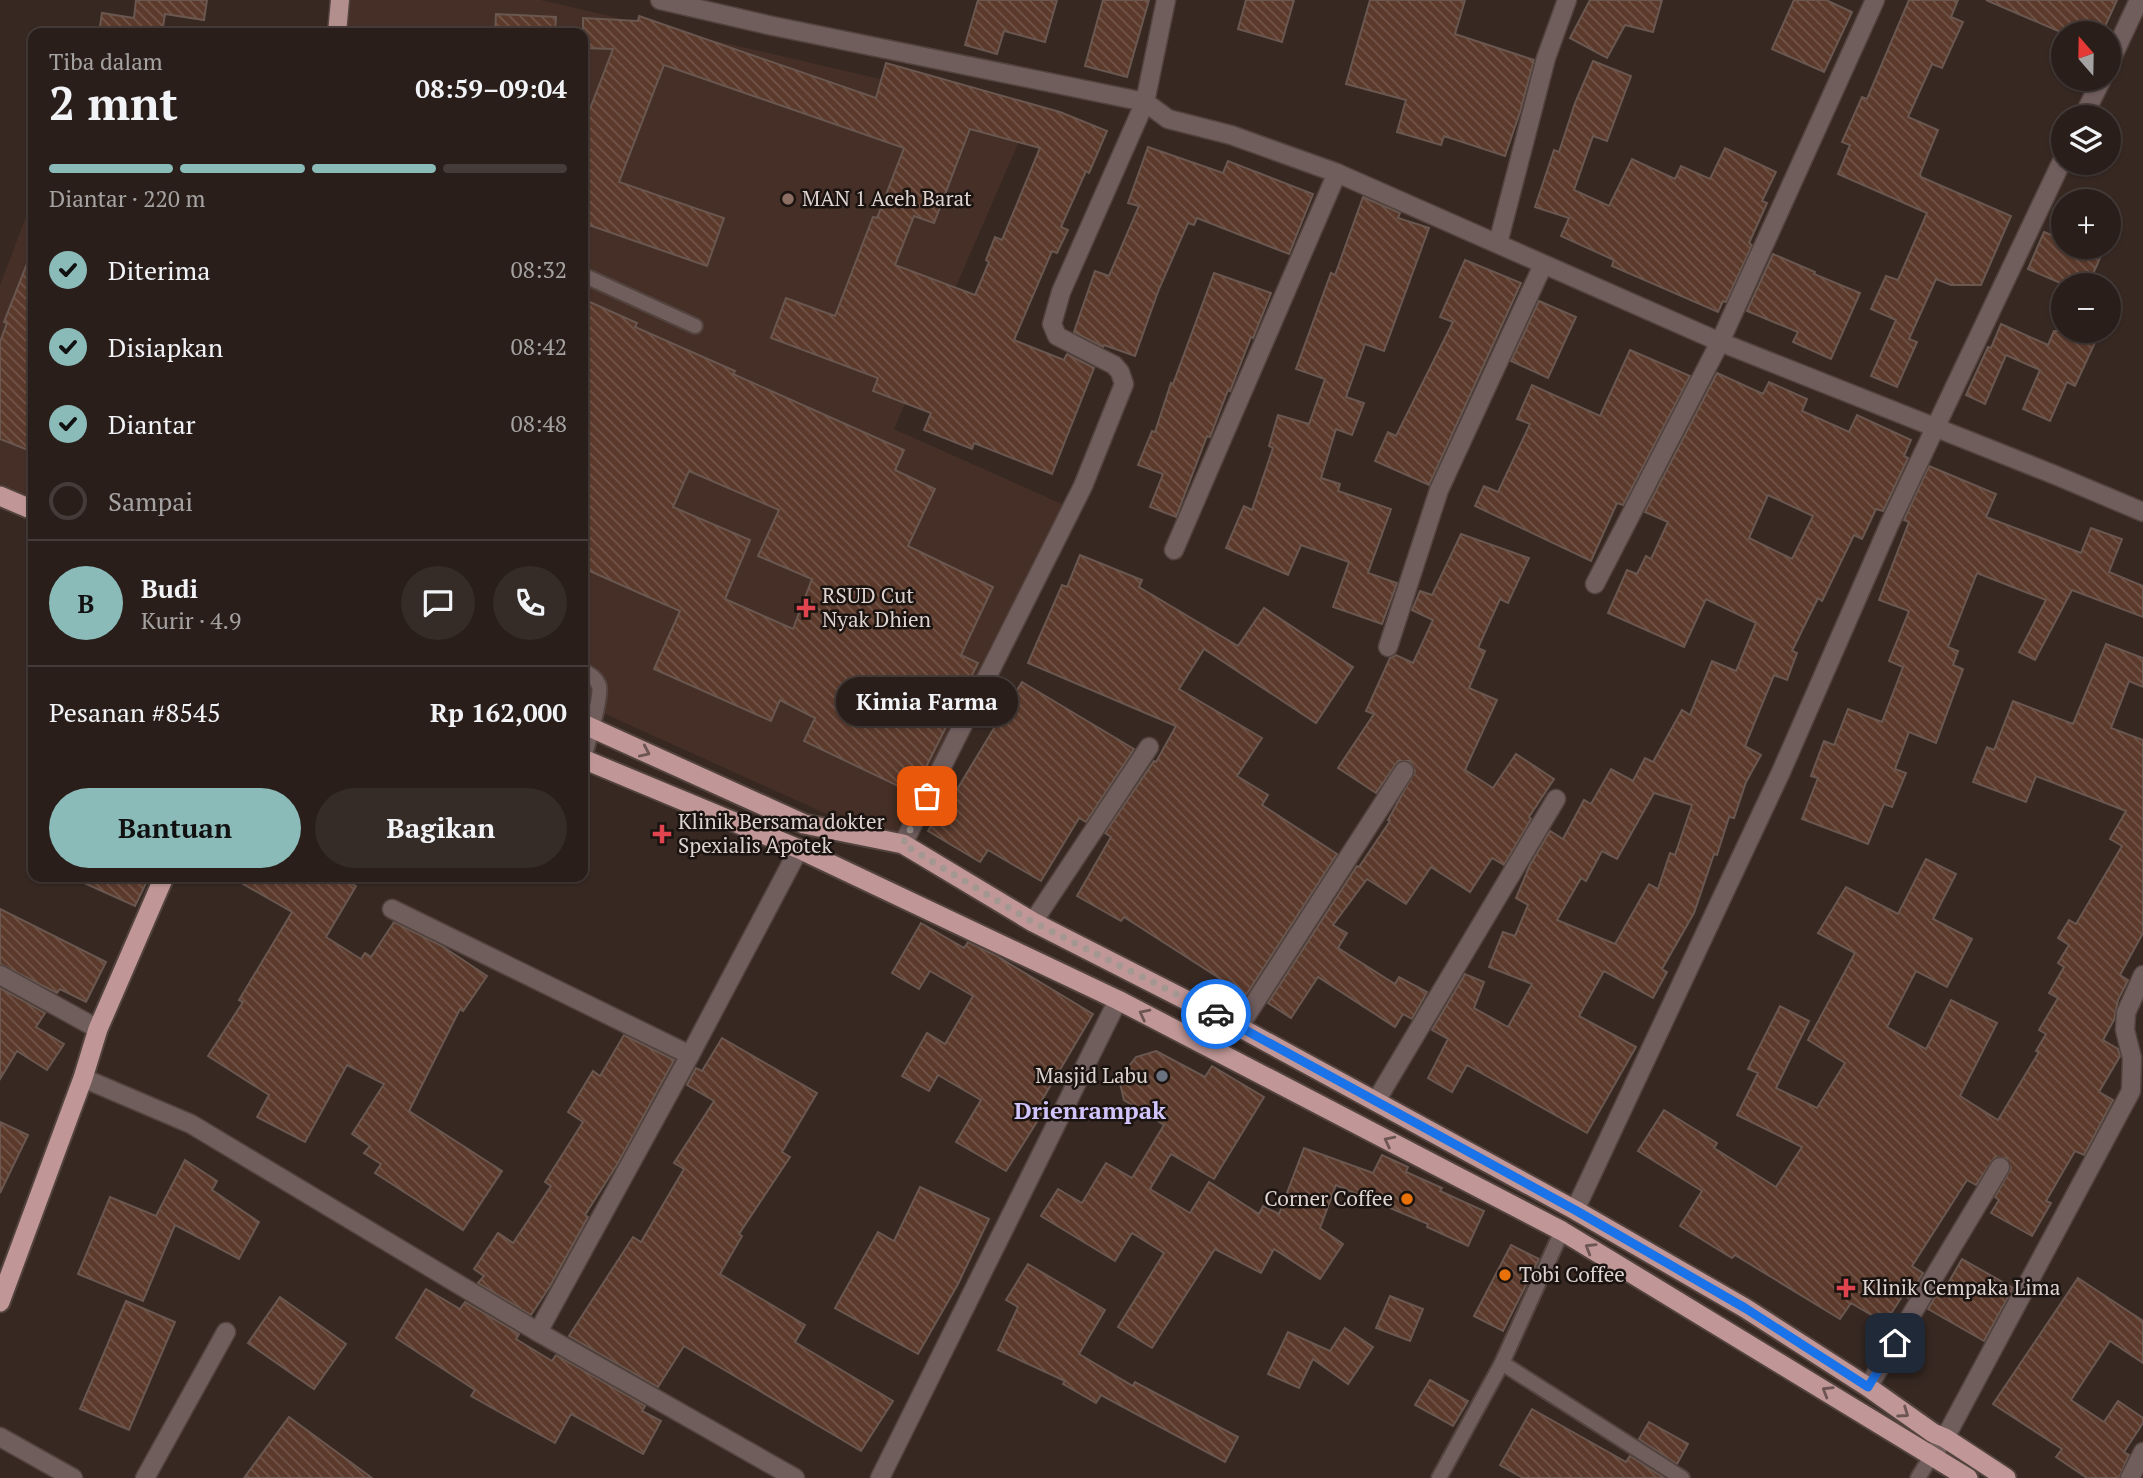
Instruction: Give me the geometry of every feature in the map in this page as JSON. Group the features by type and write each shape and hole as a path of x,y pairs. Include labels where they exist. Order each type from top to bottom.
{"highway":[{"path":"0,496 28,508"},
{"path":"588,727 804,824 903,844 1033,922 1239,1027 1575,1210 1745,1308 1868,1387 1933,1433 2006,1478"},
{"path":"588,761 800,849 1118,1000 1562,1231 1968,1478"},
{"path":"0,1302 83,1078 98,1029 162,882"}],"main road":[{"path":"337,28 340,0"}],"street":[{"path":"660,0 768,25 1145,102 1168,120 1231,135 1337,173 1720,342 2143,512"},
{"path":"903,844 1083,486 1124,384 1114,365 1057,335 1052,324 1061,292 1145,102 1166,0"},
{"path":"1498,243 1546,58 1567,0"},
{"path":"1595,584 1720,342 1875,0"},
{"path":"2121,38 2139,0"},
{"path":"1174,550 1337,173"},
{"path":"1575,1210 1775,785 1834,647 1934,428 2055,175"},
{"path":"1388,647 1439,490 1543,265"},
{"path":"1033,922 1149,747"},
{"path":"1239,1027 1404,771"},
{"path":"1376,1101 1556,799"},
{"path":"538,1332 691,1055 800,849"},
{"path":"392,909 691,1055"},
{"path":"0,975 98,1029"},
{"path":"1932,1455 1945,1438 2131,1091 2132,1058 2125,1030 2126,1013 2143,975"},
{"path":"880,1478 1118,1000"},
{"path":"83,1078 191,1124 538,1332 795,1478"},
{"path":"1868,1387 2000,1167"},
{"path":"145,1478 226,1332"},
{"path":"0,1437 73,1478"},
{"path":"2130,1478 2143,1452"}],"lane":[{"path":"588,277 695,326"},
{"path":"588,673 598,684 599,696 588,721"},
{"path":"1439,1478 1502,1363 1562,1231"},
{"path":"1502,1363 1682,1478"},
{"path":"1917,1478 1932,1455"}],"shaded area":[{"path":"348,0 541,0 1031,114 894,429 1080,512 904,849 588,706 588,28 345,28"},
{"path":"28,211 28,495 0,484 0,285"}],"building":[{"path":"136,0 207,0 204,20 165,14 163,28 100,28 102,13 134,18"},
{"path":"978,0 1057,0 1045,42 1004,31 997,54 965,45"},
{"path":"1103,0 1149,0 1127,77 1085,66"},
{"path":"1246,0 1294,0 1282,42 1238,29"},
{"path":"1370,0 1465,0 1455,34 1534,60 1505,156 1444,136 1441,145 1397,132 1406,100 1346,84"},
{"path":"1590,0 1662,0 1653,32 1625,25 1607,58 1570,38"},
{"path":"1794,0 1826,0 1852,12 1824,72 1772,49"},
{"path":"1909,0 1958,0 1951,17 1963,22 1942,68 1932,64 1908,117 1938,130 1921,177 2011,216 1981,285 1951,285 1936,279 1909,339 1917,342 1897,387 1871,376 1896,320 1871,309 1886,276 1898,280 1927,213 1838,174 1850,145 1842,142 1862,97 1867,99"},
{"path":"1986,0 2117,0 2107,21 2051,21 2051,28"},
{"path":"496,14 556,17 555,28 495,28"},
{"path":"639,16 876,98 886,63 1060,112 1107,131 1061,227 1068,230 1057,253 1052,251 1014,340 1064,360 1067,354 1094,368 1052,474 974,443 972,449 924,430 931,413 873,391 878,378 771,338 786,298 835,316 873,217 877,218 904,148 664,65 619,182 724,218 707,266 588,225 588,114 613,49 588,48 588,28 583,28 583,18 638,21","holes":["970,129 1040,148 1002,240 995,237 986,260 989,262 975,295 895,265 914,216 934,223"]},
{"path":"1593,61 1631,76 1607,141 1593,136 1574,190 1609,206 1632,159 1675,179 1681,166 1710,179 1725,148 1776,172 1762,201 1767,203 1749,243 1752,245 1726,302 1723,301 1718,312 1612,266 1614,260 1561,236 1569,218 1535,207 1554,150 1559,152 1575,103"},
{"path":"1148,147 1223,173 1228,161 1313,194 1289,254 1197,218 1194,225 1188,223 1159,289 1135,356 1104,345 1103,347 1074,332 1095,271 1109,276 1139,206 1128,203"},
{"path":"1363,197 1400,213 1398,218 1429,228 1384,351 1365,344 1346,397 1364,403 1352,435 1336,429 1321,478 1340,484 1338,491 1391,509 1368,573 1397,583 1382,624 1333,607 1349,562 1301,545 1288,575 1226,548 1244,506 1252,510 1273,448 1269,446 1278,415 1309,424 1325,379 1296,369 1331,273 1335,275"},
{"path":"2044,232 2051,235 2051,259 2100,259 2093,273 2051,273 2051,279 2028,269"},
{"path":"1773,254 1860,293 1831,359 1793,342 1798,332 1747,311"},
{"path":"1465,260 1521,283 1429,485 1375,461 1388,432 1396,436 1453,322 1440,317"},
{"path":"28,261 28,450 0,439 0,342 7,323 4,322"},
{"path":"1214,273 1271,293 1210,437 1207,436 1176,517 1150,507 1163,474 1138,465 1152,431 1155,432"},
{"name":"RSUD Cut Nyak Dhien","path":"588,301 637,323 635,327 735,371 733,374 904,450 895,470 935,489 908,546 993,587 961,655 978,663 915,794 804,741 815,718 780,700 771,721 654,669 680,611 588,570","holes":["689,471 779,510 758,556 812,579 793,629 725,599 750,540 673,507"]},
{"path":"1539,301 1576,317 1548,378 1511,361"},
{"path":"2001,324 2048,345 2051,338 2051,343 2095,343 2075,386 2067,382 2050,421 2023,409 2040,370 2006,355 1985,404 1966,395 1988,347 1991,348"},
{"path":"1630,350 1690,376 1623,505 1617,503 1591,561 1475,506 1484,486 1498,492 1530,424 1517,419 1532,385 1600,416"},
{"path":"1717,373 1763,394 1769,382 1807,399 1802,411 1849,432 1857,415 1911,440 1904,456 1908,458 1883,511 1876,509 1862,539 1854,535 1822,601 1818,598 1792,651 1797,653 1787,680 1774,675 1745,746 1761,755 1746,782 1734,818 1729,817 1694,913 1662,969 1667,972 1653,998 1604,971 1579,1016 1636,1047 1587,1133 1467,1065 1452,1092 1428,1078 1448,1039 1432,1030 1465,974 1484,982 1474,1008 1508,1027 1532,984 1489,967 1503,932 1515,936 1528,905 1516,898 1530,865 1550,831 1563,839 1584,800 1591,804 1611,769 1633,781 1645,758 1653,762 1682,710 1690,715 1712,661 1736,671 1756,623 1706,599 1684,647 1608,613 1627,570 1637,574 1646,556 1651,559 1668,522 1645,512","holes":["1768,495 1813,516 1792,559 1749,538","1654,793 1692,805 1675,855 1670,853 1658,889 1649,884 1615,944 1557,920 1581,878 1586,881 1602,851 1617,859"]},
{"path":"1929,466 1996,494 1986,517 2081,553 2091,528 2122,539 2109,572 2143,586 2143,617 2072,590 2035,660 2019,652 2046,600 1977,573 1948,647 1958,651 1953,665 1963,669 1936,743 1909,732 1895,769 1906,773 1892,807 1884,804 1868,844 1802,819 1818,778 1811,776 1824,741 1834,745 1848,709 1882,722 1903,667 1889,661 1909,611 1879,600 1909,522 1904,520"},
{"path":"1461,534 1529,558 1508,603 1500,599 1478,648 1485,651 1469,688 1497,700 1465,770 1493,788 1516,754 1554,779 1529,817 1531,819 1504,865 1492,858 1470,892 1431,867 1406,904 1367,879 1333,925 1347,933 1338,948 1395,984 1399,977 1427,992 1412,1019 1403,1014 1395,1027 1318,977 1291,1018 1268,1003 1357,866 1359,867 1390,821 1388,820 1415,771 1410,761 1398,761 1376,793 1338,768 1374,714 1366,711 1390,658 1396,655 1413,663 1433,620 1412,610 1420,591 1432,595"},
{"path":"1080,555 1142,580 1139,587 1238,646 1264,608 1353,667 1316,723 1204,649 1179,689 1262,738 1237,776 1268,795 1262,805 1337,854 1246,995 1124,917 1121,921 1077,896 1111,837 1105,833 1154,761 1156,762 1176,726 1028,663 1062,585 1067,587"},
{"path":"2106,644 2143,658 2143,687 2129,681 2111,728 2143,740 2143,933 2120,975 2128,980 2118,1000 2114,1020 2103,1040 2118,1049 2120,1056 2099,1092 2113,1100 2084,1155 2075,1151 2046,1201 2051,1203 2032,1236 1991,1213 1999,1200 1995,1197 2011,1168 2006,1158 1995,1157 1976,1185 1967,1180 1912,1266 1923,1273 1908,1298 1903,1295 1885,1323 1851,1303 1840,1319 1735,1255 1732,1258 1680,1226 1702,1191 1638,1151 1664,1110 1717,1143 1714,1148 1776,1187 1802,1147 1737,1115 1758,1073 1748,1069 1780,1006 1809,1021 1776,1088 1817,1108 1845,1063 1808,1040 1855,953 1818,933 1846,887 1898,914 1926,859 1956,874 1933,919 1972,939 1947,987 1916,971 1887,1027 1926,1049 1951,1000 1997,1023 1960,1096 1998,1120 2039,1052 2036,1051 2046,1034 2039,1030 2058,998 2049,993 2064,967 2058,963 2069,945 2058,938 2069,920 2076,924 2122,846 2110,839 2126,811 2036,776 2026,802 1973,782 1987,747 1994,750 2013,701 2073,724"},
{"path":"1022,682 1134,749 1086,822 1079,818 1041,881 988,850 980,862 928,831 942,808 936,804 946,784 956,791"},
{"path":"82,882 147,882 135,906"},
{"path":"240,882 349,882 356,886 326,937 361,959 365,953 371,957 394,922 442,946 487,976 463,1011 460,1009 409,1111 502,1171 463,1230 375,1173 381,1164 364,1153 370,1146 352,1134 384,1084 347,1065 305,1142 257,1117 269,1095 208,1056 243,1002 239,1000 292,912"},
{"path":"0,909 106,962 86,1002 60,989 57,993 0,964"},
{"path":"921,923 964,948 968,942 995,955 1093,1014 1042,1100 1048,1104 1006,1171 956,1142 981,1100 938,1075 929,1091 902,1076 927,1033 945,1044 973,996 930,971 919,989 892,973"},
{"path":"0,988 45,1013 36,1027 64,1044 47,1070 17,1051 0,1079"},
{"path":"624,1035 674,1060 618,1163 585,1215 588,1217 550,1286 531,1315 478,1283 484,1276 474,1269 498,1233 513,1243 551,1186 545,1182 583,1122 568,1112 593,1071 600,1076"},
{"path":"722,1038 817,1093 782,1152 790,1157 739,1234 742,1236 720,1274 805,1325 795,1342 893,1401 861,1451 684,1346 658,1387 569,1336 633,1237 641,1242 684,1169 674,1163 714,1101 687,1085 696,1068 702,1071"},
{"path":"1156,1051 1205,1077 1212,1066 1264,1097 1214,1179 1171,1154 1150,1189 1190,1213 1209,1182 1259,1214 1263,1206 1279,1214 1304,1148 1373,1173 1382,1155 1408,1167 1406,1172 1442,1188 1440,1191 1484,1211 1468,1246 1427,1227 1428,1224 1336,1185 1320,1228 1343,1244 1320,1279 1274,1249 1261,1273 1215,1249 1152,1348 1118,1327 1164,1253 1132,1233 1115,1261 1041,1216 1058,1189 1082,1203 1106,1163 1132,1178 1164,1125 1124,1100 1119,1079 1136,1057"},
{"path":"0,1122 28,1135 0,1193"},
{"path":"185,1160 217,1181 212,1190 259,1222 239,1259 175,1225 143,1301 78,1274 110,1197 156,1216"},
{"path":"920,1187 989,1219 958,1284 918,1354 835,1308 878,1232 894,1241"},
{"path":"1511,1245 1539,1259 1503,1331 1474,1316"},
{"path":"1962,1259 2013,1288 1984,1341 1928,1309 1942,1285 1946,1287"},
{"path":"1028,1264 1105,1310 1079,1354 1133,1386 1135,1382 1238,1437 1225,1462 1101,1395 1096,1403 1063,1384 1065,1381 998,1350 1018,1307 1006,1300"},
{"path":"2078,1278 2143,1321 2143,1363 2110,1341 2071,1400 2104,1422 2118,1401 2143,1418 2143,1423 2124,1452 2129,1455 2119,1478 2087,1478 2056,1457 2062,1449 1993,1404"},
{"path":"426,1289 460,1309 465,1302 519,1334 516,1339 552,1361 556,1355 645,1406 642,1411 661,1421 643,1454 571,1414 555,1443 471,1396 475,1390 396,1338"},
{"path":"1390,1296 1423,1309 1410,1341 1376,1328"},
{"path":"280,1297 346,1344 314,1389 248,1343"},
{"path":"126,1301 175,1322 129,1430 80,1409"},
{"path":"1345,1328 1373,1347 1348,1384 1313,1359 1299,1388 1268,1374 1288,1332 1330,1351"},
{"path":"1430,1380 1468,1401 1453,1426 1415,1405"},
{"path":"1532,1409 1626,1462 1630,1456 1664,1478 1523,1478 1500,1465"},
{"path":"289,1417 372,1478 244,1478"},
{"path":"1649,1422 1688,1444 1677,1464 1639,1439"}],"way so far":[{"path":"927,796 903,844 1033,922 1216,1014"}],"place":[{"name":"MAN 1 Aceh Barat","path":"788,199"},
{"name":"RSUD Cut Nyak Dhien","path":"806,608"},
{"name":"Kimia Farma","path":"927,796"},
{"name":"Klinik Bersama dokter Spexialis Apotek","path":"662,834"},
{"name":"Masjid Labu","path":"1162,1076"},
{"name":"Corner Coffee","path":"1407,1199"},
{"name":"Tobi Coffee","path":"1505,1275"},
{"name":"Klinik Cempaka Lima","path":"1846,1288"}],"district":[{"name":"Drienrampak","path":"1090,1111"}],"route":[{"path":"1216,1014 1575,1210 1745,1308 1868,1387 1895,1343"}]}
